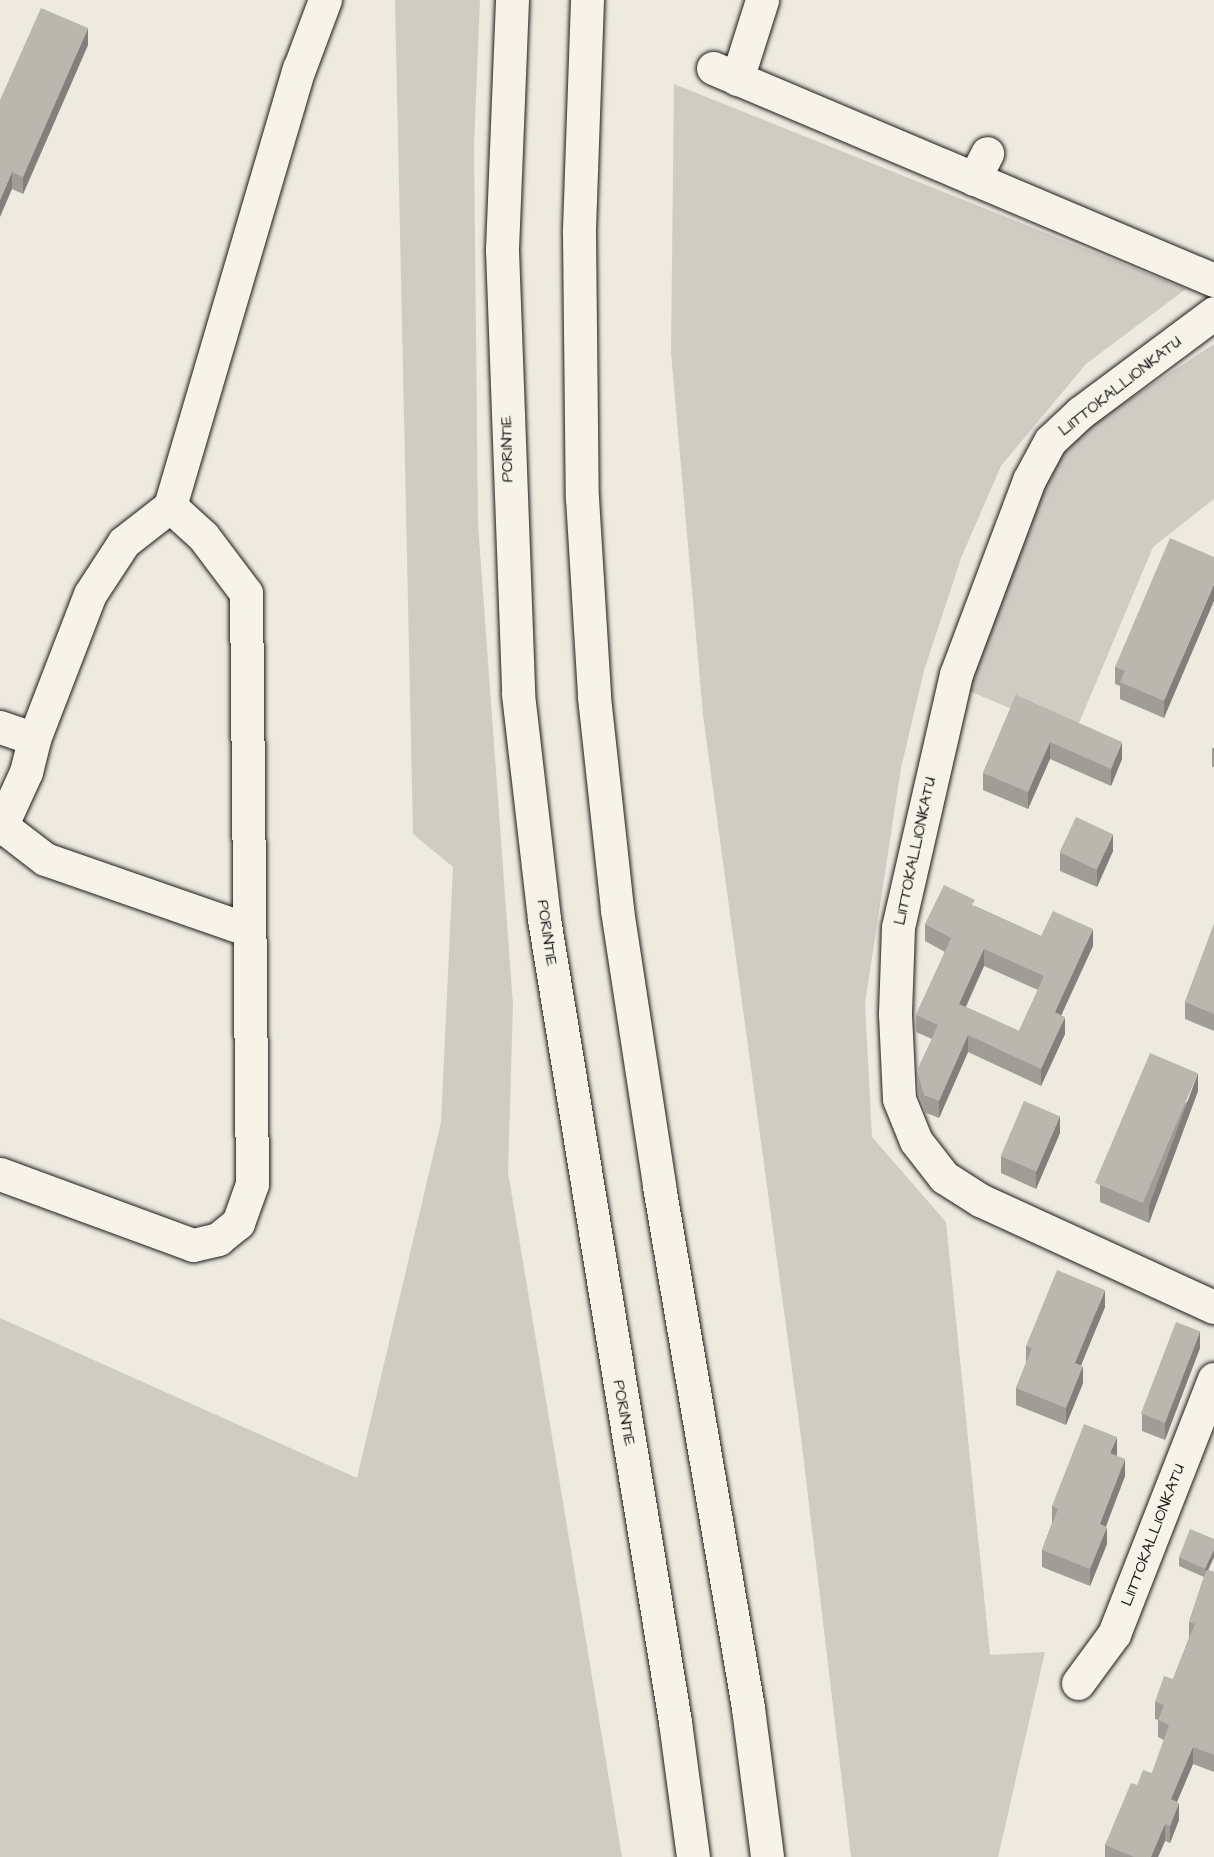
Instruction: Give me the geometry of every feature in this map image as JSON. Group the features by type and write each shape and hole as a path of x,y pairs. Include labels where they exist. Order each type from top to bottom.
{"main road":[{"path":"249,930 45,859 1,827 26,772 34,739 90,594 124,542 170,506 299,69 325,0"},
{"name":"PORINTIE","path":"512,0 502,250 518,694 544,918 675,1722 693,1857"},
{"path":"587,0 580,267 582,498 594,696 617,910 659,1186 748,1708 767,1857"},
{"path":"762,0 725,74 980,166 1214,280"},
{"name":"LIITTOKALLIONKATU","path":"1214,313 1081,412 1050,441 1029,480 959,664 945,717 898,927 895,1014 899,1099 916,1141 944,1177 980,1200 1214,1307"},
{"path":"0,1174 193,1245 218,1239 238,1222 252,1184 246,593 203,536 170,506"},
{"path":"0,726 34,739"},
{"name":"LIITTOKALLIONKATU","path":"1078,1683 1114,1634 1214,1379"}],"shaded area":[{"path":"395,0 480,0 474,145 478,524 513,1005 508,1172 622,1857 0,1857 0,1318 357,1478 441,1122 453,867 413,834"},
{"path":"674,84 1186,289 1086,364 1001,466 961,558 924,671 901,768 865,1003 872,1137 946,1222 990,1655 1045,1652 998,1857 851,1857 800,1429 703,715 671,353"},
{"path":"1214,344 1214,499 1153,547 1074,735 962,688 1049,473 1063,450 1090,425"}],"building":[{"path":"41,8 88,28 23,177 12,172 0,200 0,100"},
{"path":"1170,538 1214,557 1214,584 1164,701 1120,682 1125,671 1115,667"},
{"path":"1016,695 1122,742 1111,769 1050,742 1028,792 983,773"},
{"path":"1076,817 1113,834 1097,870 1060,852"},
{"path":"944,885 975,900 972,905 1041,936 1053,911 1093,929 1055,1012 1065,1017 1041,1069 968,1035 939,1101 924,1095 917,1071 938,1025 916,1015 951,938 925,924","holes":["984,949 1044,976 1019,1031 959,1004"]},
{"path":"1214,924 1214,1014 1185,1002"},
{"path":"1150,1053 1198,1073 1143,1203 1095,1183"},
{"path":"1024,1101 1060,1116 1036,1171 1001,1156"},
{"path":"1057,1270 1105,1290 1075,1363 1083,1366 1066,1408 1016,1388 1032,1348 1026,1346"},
{"path":"1176,1322 1200,1331 1165,1423 1141,1413"},
{"path":"1084,1424 1117,1437 1110,1453 1125,1459 1100,1524 1107,1527 1090,1569 1042,1550 1058,1509 1052,1506"},
{"path":"1190,1529 1214,1539 1214,1549 1205,1569 1179,1557"},
{"path":"1206,1570 1214,1572 1214,1755 1193,1747 1171,1799 1179,1803 1170,1826 1165,1824 1151,1857 1134,1857 1105,1845 1131,1783 1137,1785 1143,1770 1152,1773 1169,1725 1158,1720 1164,1705 1155,1702 1164,1676 1173,1679 1195,1624 1189,1622"}]}
